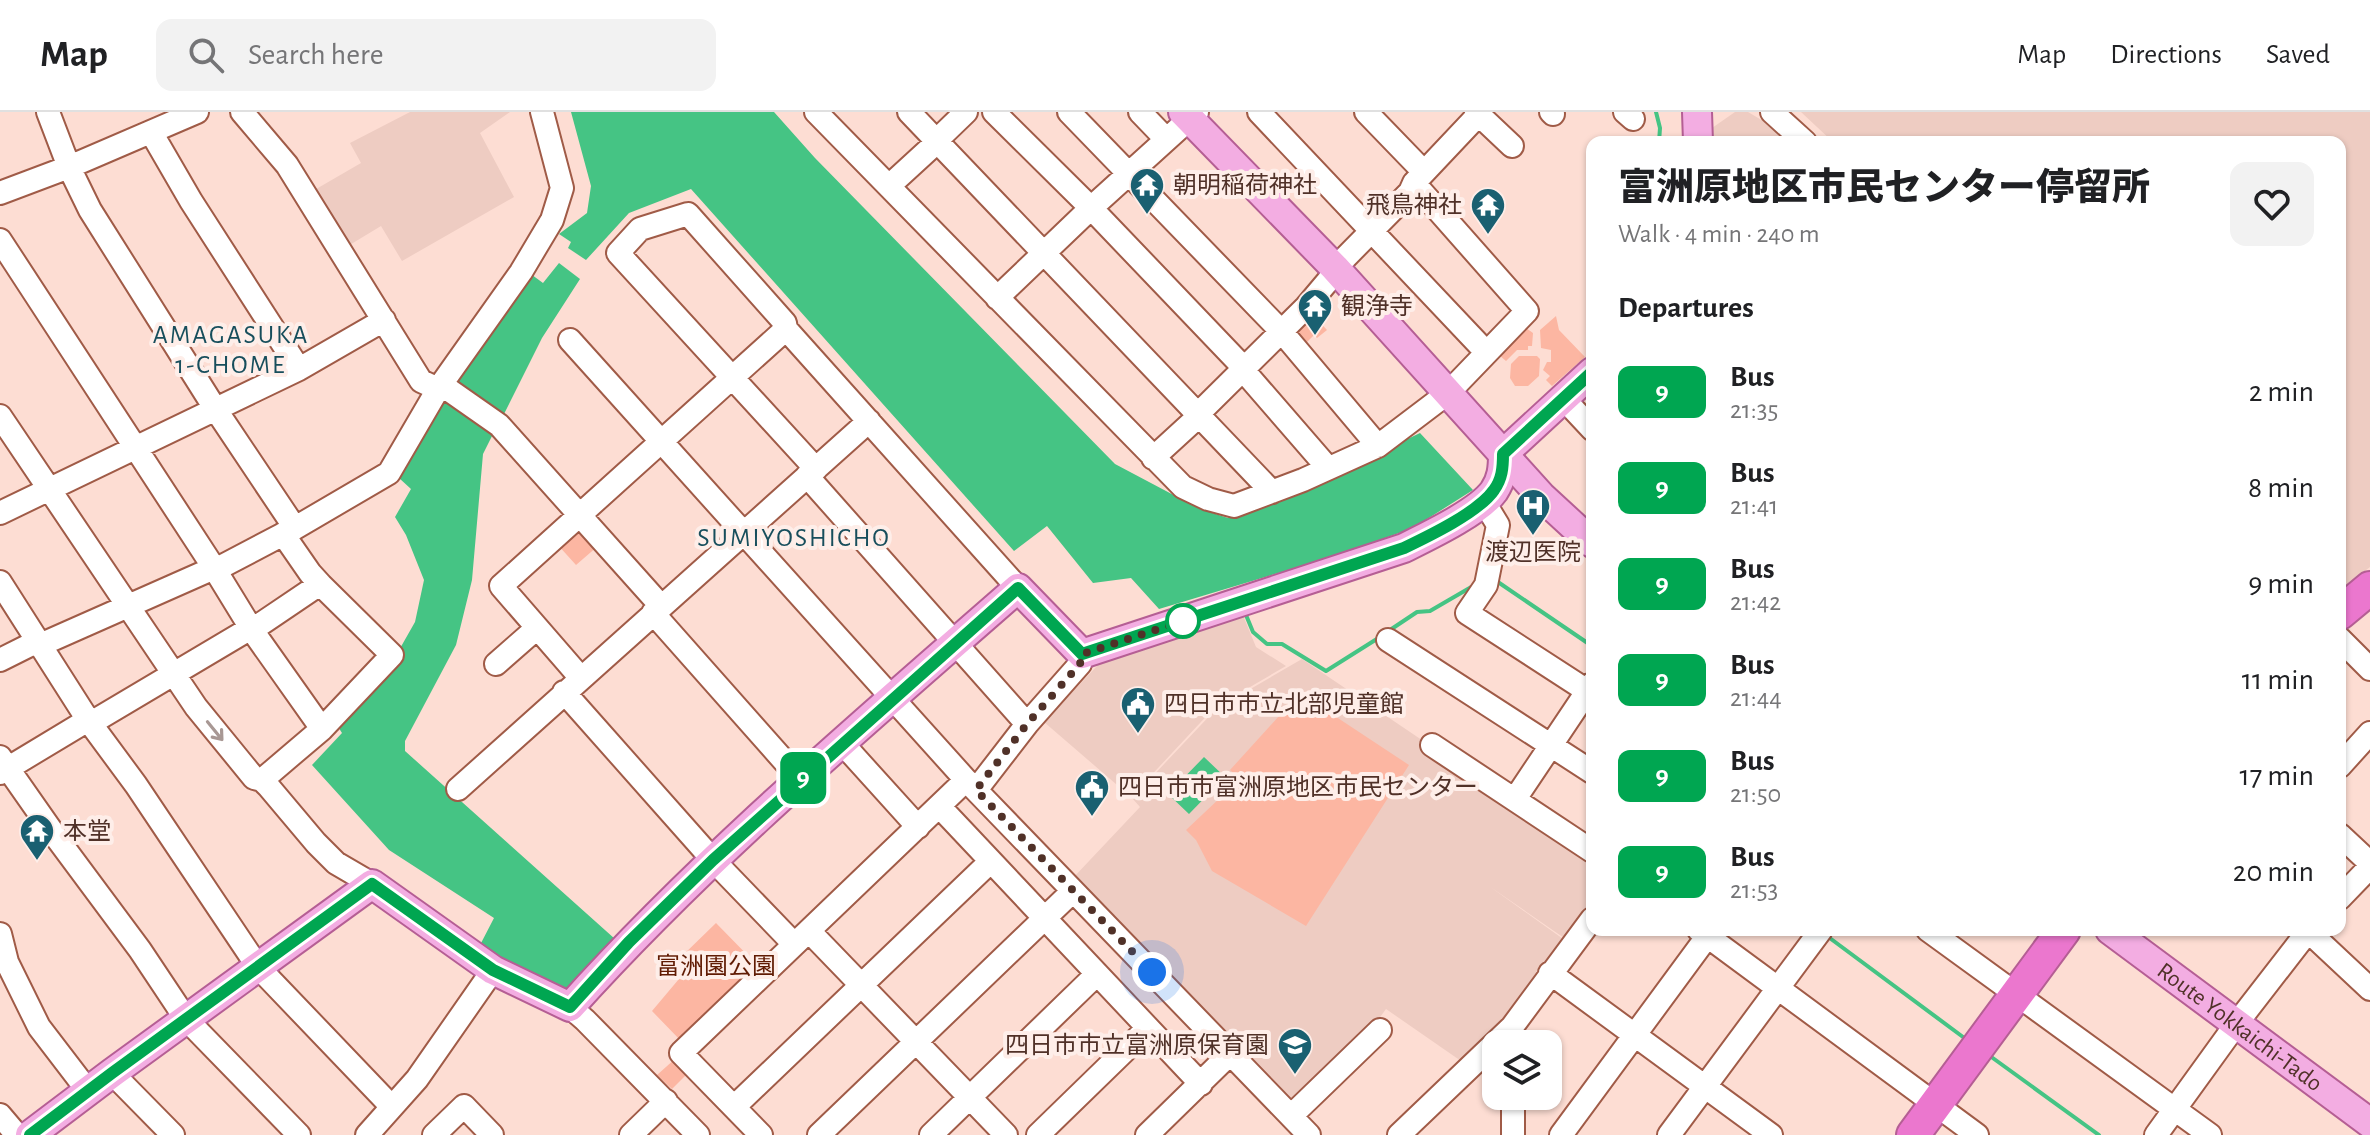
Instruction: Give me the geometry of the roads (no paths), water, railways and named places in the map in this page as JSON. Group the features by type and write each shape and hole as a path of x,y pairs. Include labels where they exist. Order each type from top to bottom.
{"highway":[{"path":"2346,608 2370,588"},
{"path":"1913,1135 2060,936"}],"main road":[{"path":"1697,112 1698,136"},
{"path":"1190,114 1335,268 1541,496 1586,537"},
{"path":"1500,451 1586,377"},
{"path":"30,1135 372,884 493,970 570,1007 629,942 713,860 1018,588 1082,654 1404,548 1484,502 1500,480 1503,470 1500,451"},
{"name":"Route Yokkaichi-Tado","path":"2118,936 2370,1123"}],"street":[{"path":"48,112 90,210 216,410 289,531 310,573 392,655 322,729 262,780"},
{"path":"0,193 197,112"},
{"path":"242,112 287,165 421,381 444,390 499,425 580,515 801,780"},
{"path":"0,660 214,569 289,531 389,473 540,242 557,207 562,188 542,112"},
{"path":"816,112 1183,487 1234,506 1378,446 1450,394 1527,311 1366,112"},
{"path":"909,112 1272,492"},
{"path":"889,186 966,112"},
{"path":"994,112 1091,208 1243,369 1328,468"},
{"path":"1069,112 1282,332 1378,446"},
{"path":"1140,112 1166,139"},
{"path":"1259,112 1373,229 1486,352"},
{"path":"1625,112 1633,119 1633,112"},
{"path":"1772,112 1798,136"},
{"path":"1153,458 1282,332 1333,275 1335,268 1410,192 1419,178 1479,113 1512,146"},
{"path":"997,298 1190,114"},
{"path":"151,132 191,201 299,369"},
{"path":"1018,588 786,329 785,323 688,214 640,229 618,253 733,378 1027,724"},
{"path":"0,240 251,629 322,729"},
{"path":"0,513 299,369 384,320"},
{"path":"786,329 501,586 537,628 572,685 713,860 802,938 862,985 1006,1135"},
{"path":"570,340 971,785 1231,1053 1295,1127 1380,1030"},
{"path":"1563,398 1586,423"},
{"path":"0,416 196,707 254,778 262,780 281,799 316,843 336,863 372,884"},
{"path":"458,789 869,421"},
{"path":"1484,502 1498,525 1486,585 1467,613 1586,686"},
{"path":"0,582 90,722 258,967 392,1107"},
{"path":"299,1135 186,1019 140,950 3,766 174,675 320,584"},
{"path":"496,664 537,628"},
{"path":"1388,640 1586,768"},
{"path":"2346,645 2370,669"},
{"path":"761,1135 681,1053 939,806 971,785 1080,664 1082,654"},
{"path":"1515,799 1586,696"},
{"path":"2346,759 2370,733"},
{"path":"842,743 918,827"},
{"path":"1432,745 1586,847"},
{"path":"939,806 1201,1084"},
{"path":"2346,841 2370,865 2346,891"},
{"path":"734,1107 990,862"},
{"path":"819,1135 1073,891"},
{"path":"1516,1030 1550,973 1586,927"},
{"path":"0,934 4,964 39,1027 88,1091"},
{"path":"1561,1135 1703,936"},
{"path":"1711,936 1977,1135"},
{"path":"1669,1135 1817,936"},
{"path":"1936,936 2210,1135"},
{"path":"2156,1135 2303,936"},
{"path":"2314,936 2370,989"},
{"path":"367,1135 417,1079 493,970"},
{"path":"1550,973 1771,1135"},
{"path":"931,1135 1097,974"},
{"path":"570,1007 698,1135"},
{"path":"1038,1135 1148,1028"},
{"path":"1147,1135 1231,1053"},
{"path":"1399,1135 1482,1062"},
{"path":"112,1073 173,1135"},
{"path":"631,1135 666,1101"},
{"path":"434,1135 464,1106 492,1135"},
{"path":"1515,1110 1517,1130"},
{"path":"0,1115 17,1135"}],"waterway":[{"path":"1656,112 1659,136"},
{"path":"1495,580 1586,642"},
{"path":"1387,632 1417,612 1430,611 1473,586"},
{"path":"1246,615 1253,632 1267,644 1282,644 1326,671 1380,637"},
{"path":"1827,936 1963,1037"},
{"path":"1990,1056 2099,1135"}],"place":[{"name":"朝明稲荷神社","path":"1147,216"},
{"name":"飛鳥神社","path":"1488,236"},
{"name":"観浄寺","path":"1315,337"},
{"name":"渡辺医院","path":"1533,537"},
{"name":"四日市市立北部児童館","path":"1138,735"},
{"name":"四日市市富洲原地区市民センター","path":"1092,818"},
{"name":"本堂","path":"37,862"},
{"name":"四日市市立富洲原保育園","path":"1295,1076"}],"district":[{"name":"AMAGASUKA 1-CHOME","path":"231,349"},
{"name":"SUMIYOSHICHO","path":"794,537"}],"park label":[{"name":"富洲園公園","path":"716,966"}]}
